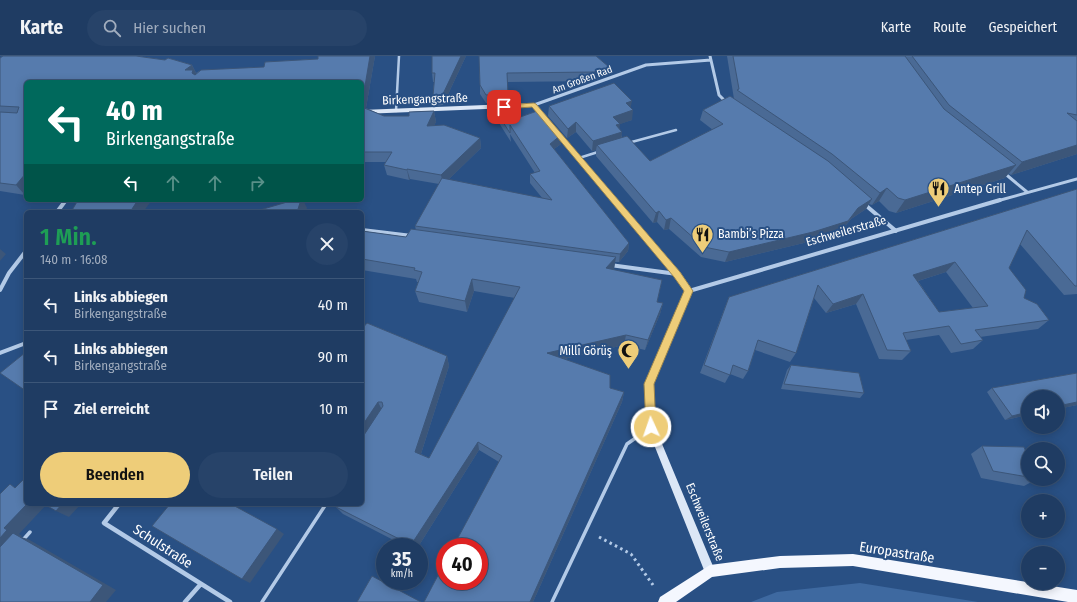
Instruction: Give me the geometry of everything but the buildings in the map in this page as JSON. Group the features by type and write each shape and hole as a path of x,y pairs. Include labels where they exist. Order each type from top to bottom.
{"main road":[{"name":"Europastraße","path":"710,571 780,562 854,560 1077,598"},
{"name":"Eschweilerstraße","path":"665,602 710,571"}],"street":[{"name":"Am Großen Rad","path":"534,105 646,65 710,58 719,95 727,103"},
{"name":"Birkengangstraße","path":"364,112 534,105"},
{"path":"534,105 677,274 689,291"},
{"path":"997,168 1027,192"},
{"name":"Eschweilerstraße","path":"710,571 651,427 649,384 689,291 1027,192 1077,179"},
{"path":"860,200 896,231"},
{"path":"364,230 419,237"},
{"path":"0,290 9,273 24,254"},
{"path":"607,264 677,274"},
{"path":"0,353 24,344"},
{"name":"Schulstraße","path":"117,506 104,523 200,585 230,602"},
{"path":"185,602 200,585"}],"lane":[{"path":"396,111 399,56"},
{"path":"621,145 676,130"},
{"path":"579,158 600,152"},
{"path":"552,602 627,444 651,427"},
{"path":"262,602 325,506"},
{"path":"20,542 30,532"}],"path":[{"path":"586,531 631,554 665,602"}],"shaded area":[{"path":"860,583 978,602 751,602 777,592"}],"place":[{"name":"Antep Grill","path":"939,208"},
{"name":"Bambi’s Pizza","path":"703,254"},
{"name":"Millî Görüş","path":"628,370"}],"route":[{"path":"504,107 534,105 677,274 689,291 649,384 651,427"}]}
